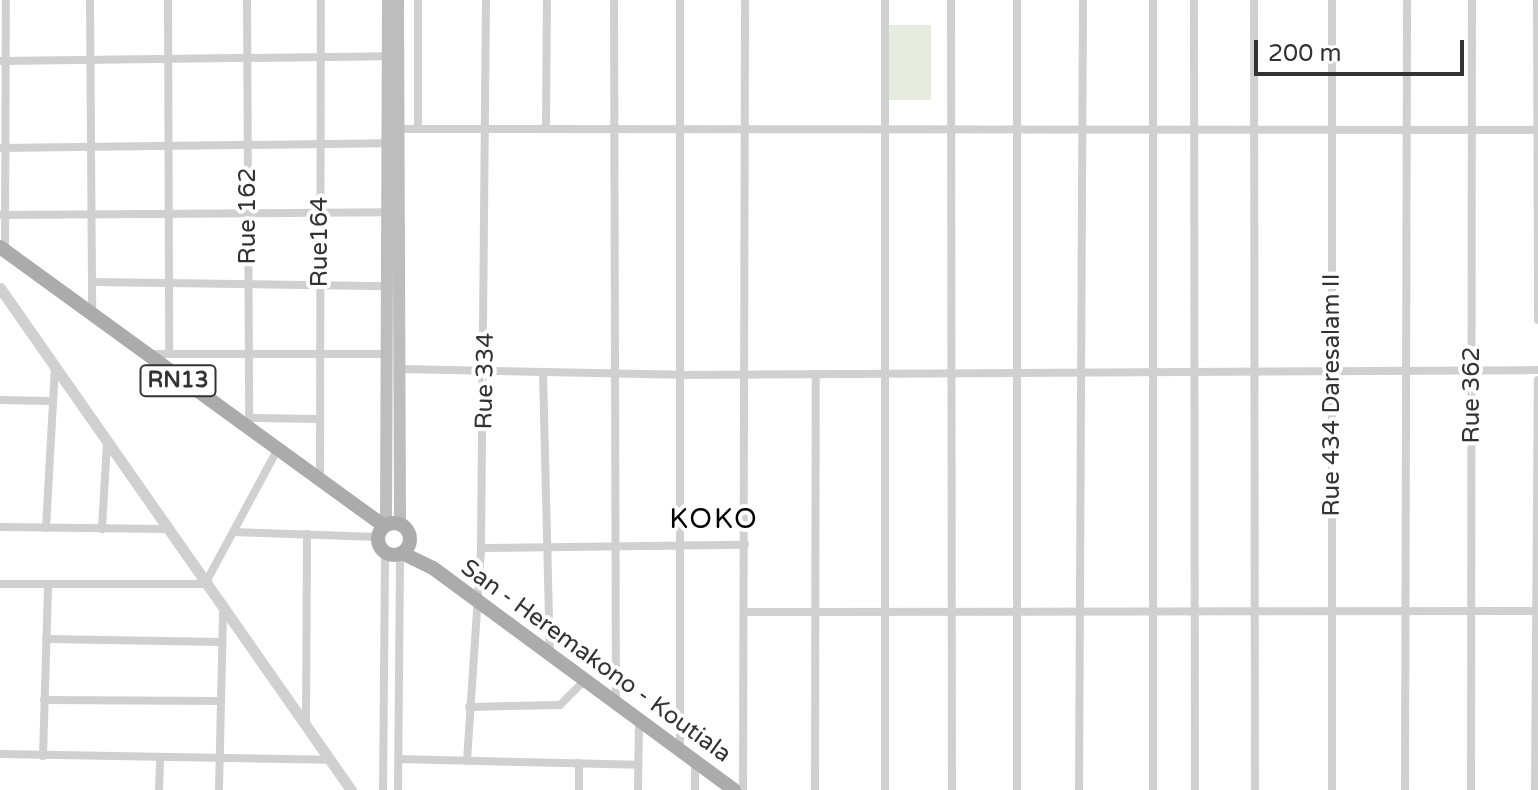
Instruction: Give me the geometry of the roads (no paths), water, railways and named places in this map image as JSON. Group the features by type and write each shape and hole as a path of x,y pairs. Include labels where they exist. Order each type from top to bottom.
{"main road":[{"path":"388,0 387,528 399,551"},
{"path":"387,528 400,369 398,0"},
{"name":"RN13","path":"2,249 142,354 250,425 276,452 359,512 387,528"},
{"path":"387,528 409,532 399,551"},
{"name":"San - Heremakono - Koutiala","path":"399,551 433,568 734,790"}],"street":[{"path":"2,249 6,0"},
{"path":"90,0 92,317"},
{"path":"168,0 169,354"},
{"name":"Rue 162","path":"247,0 250,425"},
{"name":"Rue164","path":"320,483 321,0"},
{"path":"418,0 418,129"},
{"name":"Rue 334","path":"467,761 481,548 486,372 486,0"},
{"path":"546,129 547,0"},
{"path":"614,0 616,704"},
{"path":"680,0 680,751"},
{"path":"743,790 745,0"},
{"path":"885,0 885,790"},
{"path":"951,0 954,373 952,790"},
{"path":"1017,0 1017,790"},
{"path":"1079,790 1083,0"},
{"path":"1153,0 1153,790"},
{"path":"1194,0 1195,790"},
{"path":"1254,0 1255,790"},
{"name":"Rue 434 Daresalam II","path":"1332,0 1332,790"},
{"path":"1405,790 1407,0"},
{"name":"Rue 362","path":"1471,790 1472,0"},
{"path":"1537,0 1538,320"},
{"path":"3,60 387,56"},
{"path":"398,129 1538,130"},
{"path":"3,148 386,143"},
{"path":"2,215 387,212"},
{"path":"92,282 388,286"},
{"path":"0,288 56,361 167,529 351,790"},
{"path":"142,354 388,354"},
{"path":"46,528 49,401 56,361"},
{"path":"400,369 680,375 1538,370"},
{"path":"543,373 550,655"},
{"path":"815,790 816,374"},
{"path":"1535,790 1538,380"},
{"path":"0,400 49,401"},
{"path":"250,425 320,419"},
{"path":"102,529 107,441"},
{"path":"205,584 276,452"},
{"path":"0,527 167,529"},
{"path":"233,532 307,534 387,528"},
{"path":"306,726 307,534"},
{"path":"481,548 745,545"},
{"path":"398,790 399,551"},
{"path":"383,790 399,551"},
{"path":"0,584 205,584"},
{"path":"43,756 48,585"},
{"path":"219,790 223,610"},
{"path":"745,612 1537,611"},
{"path":"46,639 222,642"},
{"path":"469,707 560,705 584,681"},
{"path":"44,700 221,701"},
{"path":"638,790 639,722"},
{"path":"0,754 330,760"},
{"path":"159,790 160,758"},
{"path":"398,759 638,765"},
{"path":"695,762 695,790"},
{"path":"579,763 579,790"}],"district":[{"name":"KOKO","path":"714,519"}]}
